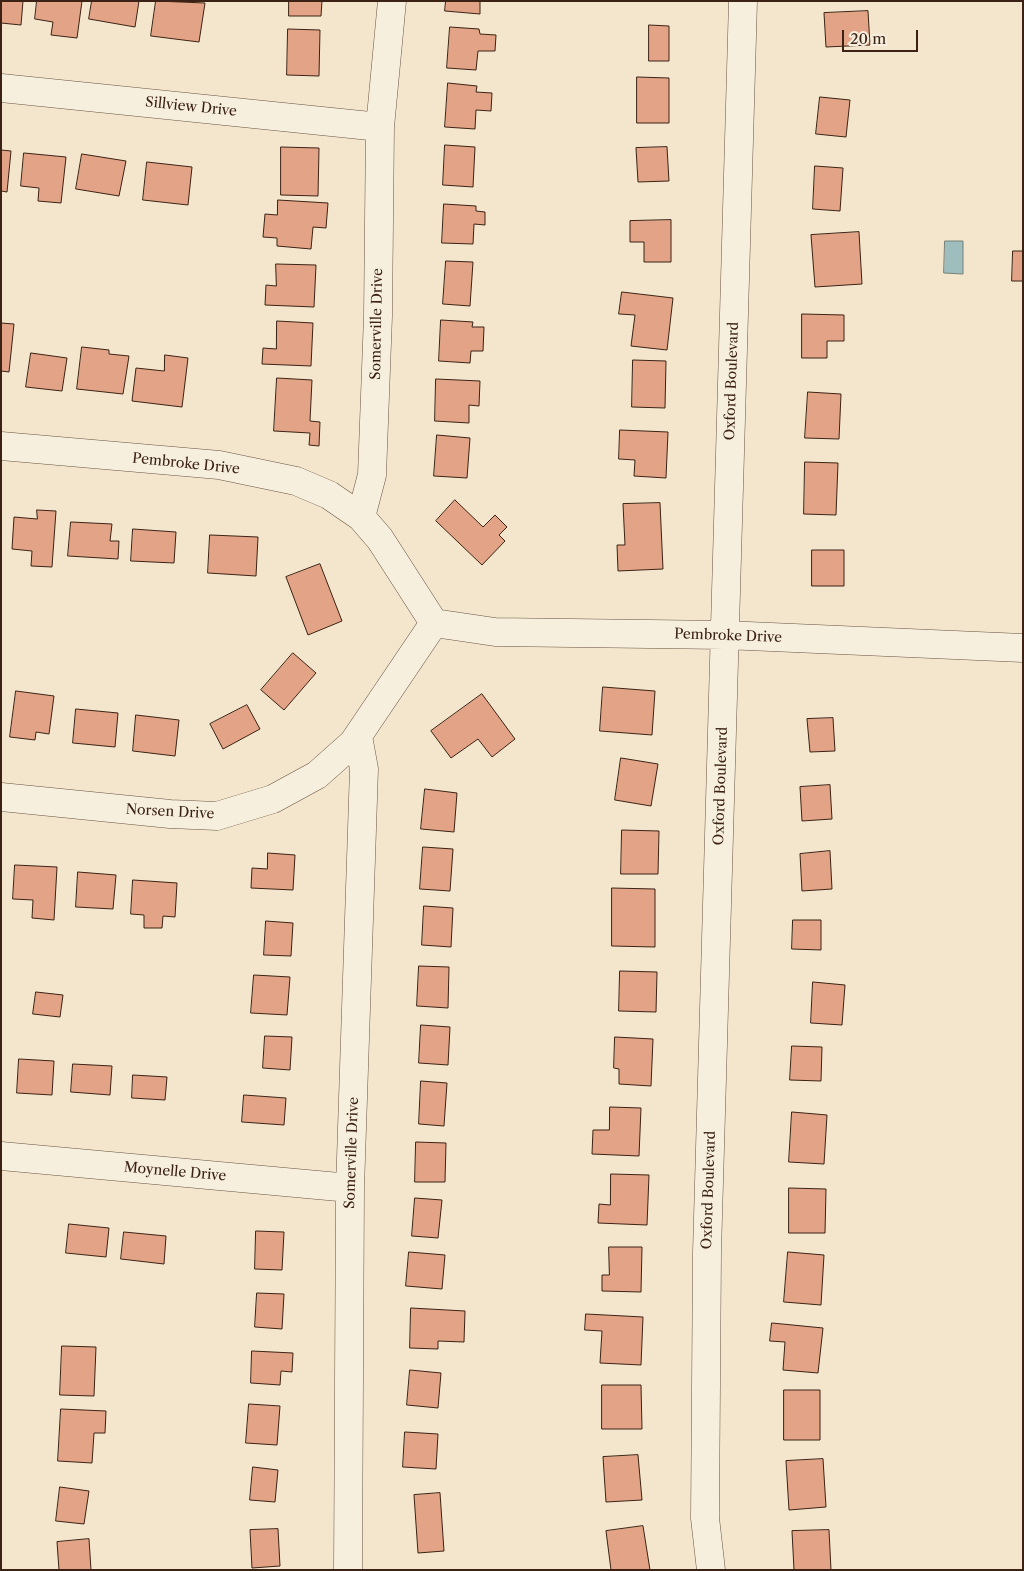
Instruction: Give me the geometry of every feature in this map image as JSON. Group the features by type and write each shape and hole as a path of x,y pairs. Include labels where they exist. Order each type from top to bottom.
{"street":[{"name":"Somerville Drive","path":"361,518 372,475 378,316 380,127 392,1"},
{"name":"Oxford Boulevard","path":"711,1570 705,1518 707,1252 743,1"},
{"name":"Sillview Drive","path":"1,88 380,127"},
{"name":"Pembroke Drive","path":"1,446 219,465 296,481 329,494 361,518"},
{"path":"361,518 380,539 434,622"},
{"name":"Pembroke Drive","path":"434,622 495,632 725,635 1023,648"},
{"name":"Norsen Drive","path":"1,798 170,814 217,816 273,799 318,775 358,736 434,622"},
{"name":"Somerville Drive","path":"348,1570 350,1188 364,769 358,736"},
{"name":"Moynelle Drive","path":"1,1156 350,1188"}],"water":[{"path":"945,241 963,241 963,274 944,273"}],"building":[{"path":"1,1 23,1 21,25 1,23"},
{"path":"37,1 82,1 77,38 51,35 53,22 35,19"},
{"path":"92,1 139,1 135,27 89,19"},
{"path":"156,1 205,3 199,42 151,36"},
{"path":"289,1 322,1 321,16 289,16"},
{"path":"446,1 480,1 480,14 445,11"},
{"path":"868,11 870,45 826,47 824,13"},
{"path":"649,25 669,26 669,61 649,61"},
{"path":"450,27 479,29 480,34 496,35 495,51 478,51 476,70 447,68"},
{"path":"288,29 320,30 319,76 287,75"},
{"path":"637,77 669,78 669,123 637,123"},
{"path":"448,83 477,86 476,92 492,93 491,111 476,110 475,129 445,127"},
{"path":"820,97 850,100 846,137 816,134"},
{"path":"445,145 475,147 473,187 443,185"},
{"path":"281,147 319,148 318,196 281,195"},
{"path":"667,147 669,181 638,182 636,148"},
{"path":"1,150 11,151 7,192 1,191"},
{"path":"24,153 66,157 61,203 38,201 39,188 21,186"},
{"path":"82,154 126,161 119,196 76,189"},
{"path":"147,162 192,167 188,205 143,200"},
{"path":"815,166 843,168 840,211 813,209"},
{"path":"278,200 328,203 326,228 313,227 311,249 277,246 277,238 263,237 265,214 277,215"},
{"path":"444,204 476,206 476,211 485,212 485,225 474,224 473,244 442,243"},
{"path":"671,220 671,262 644,262 644,242 630,242 630,221"},
{"path":"859,232 862,284 815,287 811,235"},
{"path":"1013,251 1023,251 1023,281 1012,281"},
{"path":"446,261 473,262 470,306 443,304"},
{"path":"276,264 316,265 314,307 265,305 266,285 276,286"},
{"path":"622,292 673,298 667,350 631,346 635,315 619,314"},
{"path":"802,314 844,315 844,341 827,341 827,358 802,358"},
{"path":"441,320 473,322 472,327 484,327 483,351 471,351 470,363 439,361"},
{"path":"277,321 313,323 311,366 262,364 263,348 276,349"},
{"path":"1,323 14,324 9,372 1,371"},
{"path":"82,347 109,350 109,354 129,356 123,394 77,389"},
{"path":"31,353 67,358 62,391 26,387"},
{"path":"165,355 188,358 182,407 132,401 136,368 164,371"},
{"path":"633,360 666,361 665,408 632,407"},
{"path":"277,378 312,380 310,421 320,422 319,446 309,445 310,433 274,431"},
{"path":"436,379 480,381 479,406 469,405 469,423 435,421"},
{"path":"808,392 841,394 839,439 805,438"},
{"path":"620,430 668,432 666,478 634,476 635,460 619,459"},
{"path":"437,435 470,438 467,478 434,476"},
{"path":"805,462 838,463 836,515 804,514"},
{"path":"455,500 483,527 495,515 507,527 499,535 505,541 482,565 436,521"},
{"path":"660,503 663,569 618,571 617,545 625,545 623,504"},
{"path":"37,510 56,511 52,567 31,566 32,551 12,549 14,517 37,519"},
{"path":"71,522 112,524 110,541 119,541 118,559 68,556"},
{"path":"133,529 176,532 174,563 131,561"},
{"path":"210,535 258,537 256,576 208,573"},
{"path":"812,550 844,550 844,586 812,586"},
{"path":"320,564 342,621 308,635 286,577"},
{"path":"293,653 316,673 284,710 261,690"},
{"path":"603,687 655,691 652,735 600,731"},
{"path":"16,691 54,696 49,734 36,732 35,740 10,737"},
{"path":"482,694 515,739 492,757 478,739 451,758 431,731"},
{"path":"247,705 260,729 223,749 210,724"},
{"path":"76,709 118,713 115,747 73,743"},
{"path":"136,715 179,720 175,756 133,751"},
{"path":"833,718 835,751 810,752 807,719"},
{"path":"621,758 658,764 651,806 615,800"},
{"path":"830,785 832,819 802,821 800,787"},
{"path":"425,789 457,793 454,832 421,829"},
{"path":"622,830 659,831 658,874 621,874"},
{"path":"423,847 453,849 450,891 420,889"},
{"path":"830,851 832,889 802,891 800,854"},
{"path":"268,853 295,855 293,890 251,888 252,868 267,869"},
{"path":"15,865 57,867 54,920 32,918 33,900 13,899"},
{"path":"78,872 116,875 113,909 76,907"},
{"path":"133,880 177,883 175,917 163,916 162,928 144,928 144,915 131,914"},
{"path":"612,888 655,889 655,947 612,946"},
{"path":"424,906 453,908 451,947 422,945"},
{"path":"793,920 821,920 821,950 792,949"},
{"path":"266,921 293,923 291,956 264,955"},
{"path":"419,966 449,967 448,1008 417,1006"},
{"path":"620,971 657,972 656,1012 619,1011"},
{"path":"254,975 290,977 287,1015 251,1013"},
{"path":"813,982 845,985 842,1025 811,1023"},
{"path":"36,992 63,995 60,1017 33,1014"},
{"path":"421,1025 450,1027 448,1065 419,1063"},
{"path":"265,1036 292,1037 290,1070 263,1068"},
{"path":"615,1037 653,1039 651,1086 619,1084 619,1069 614,1068"},
{"path":"792,1046 822,1047 821,1081 790,1080"},
{"path":"19,1059 54,1061 52,1095 17,1093"},
{"path":"73,1064 112,1066 110,1095 71,1092"},
{"path":"133,1075 167,1077 165,1100 132,1098"},
{"path":"421,1081 447,1083 444,1126 419,1124"},
{"path":"244,1095 286,1098 284,1125 242,1122"},
{"path":"610,1107 641,1108 639,1156 592,1154 593,1130 609,1130"},
{"path":"792,1112 827,1115 824,1164 789,1162"},
{"path":"416,1142 446,1143 445,1182 415,1182"},
{"path":"611,1174 649,1175 647,1225 598,1223 599,1204 610,1205"},
{"path":"789,1188 826,1189 825,1233 789,1233"},
{"path":"415,1198 442,1200 438,1238 412,1236"},
{"path":"69,1224 109,1228 106,1257 66,1253"},
{"path":"256,1231 284,1232 282,1270 255,1269"},
{"path":"124,1232 166,1236 164,1264 121,1259"},
{"path":"609,1247 642,1247 641,1292 602,1291 602,1275 609,1275"},
{"path":"409,1252 445,1255 442,1289 406,1286"},
{"path":"788,1252 824,1255 821,1305 784,1302"},
{"path":"257,1293 284,1294 282,1329 255,1327"},
{"path":"411,1308 465,1311 464,1342 438,1341 438,1349 410,1348"},
{"path":"586,1314 643,1317 641,1365 600,1363 602,1331 585,1330"},
{"path":"772,1323 823,1328 818,1373 783,1370 785,1342 770,1341"},
{"path":"62,1346 96,1347 94,1396 60,1395"},
{"path":"252,1351 293,1353 292,1372 281,1371 280,1385 251,1383"},
{"path":"410,1370 441,1373 438,1408 407,1405"},
{"path":"602,1385 641,1385 642,1429 602,1429"},
{"path":"784,1390 820,1390 820,1440 784,1440"},
{"path":"249,1404 280,1406 277,1445 246,1443"},
{"path":"61,1409 106,1411 105,1433 94,1433 92,1463 58,1461"},
{"path":"405,1432 438,1434 436,1469 403,1467"},
{"path":"638,1455 642,1500 606,1502 603,1457"},
{"path":"823,1459 826,1507 789,1510 786,1461"},
{"path":"253,1467 278,1470 275,1502 250,1500"},
{"path":"60,1487 89,1491 84,1524 56,1521"},
{"path":"440,1493 444,1551 418,1553 414,1495"},
{"path":"643,1526 650,1570 611,1570 606,1531"},
{"path":"278,1529 280,1566 252,1568 250,1530"},
{"path":"829,1530 831,1570 794,1570 792,1531"},
{"path":"89,1539 91,1570 59,1570 57,1542"}]}
